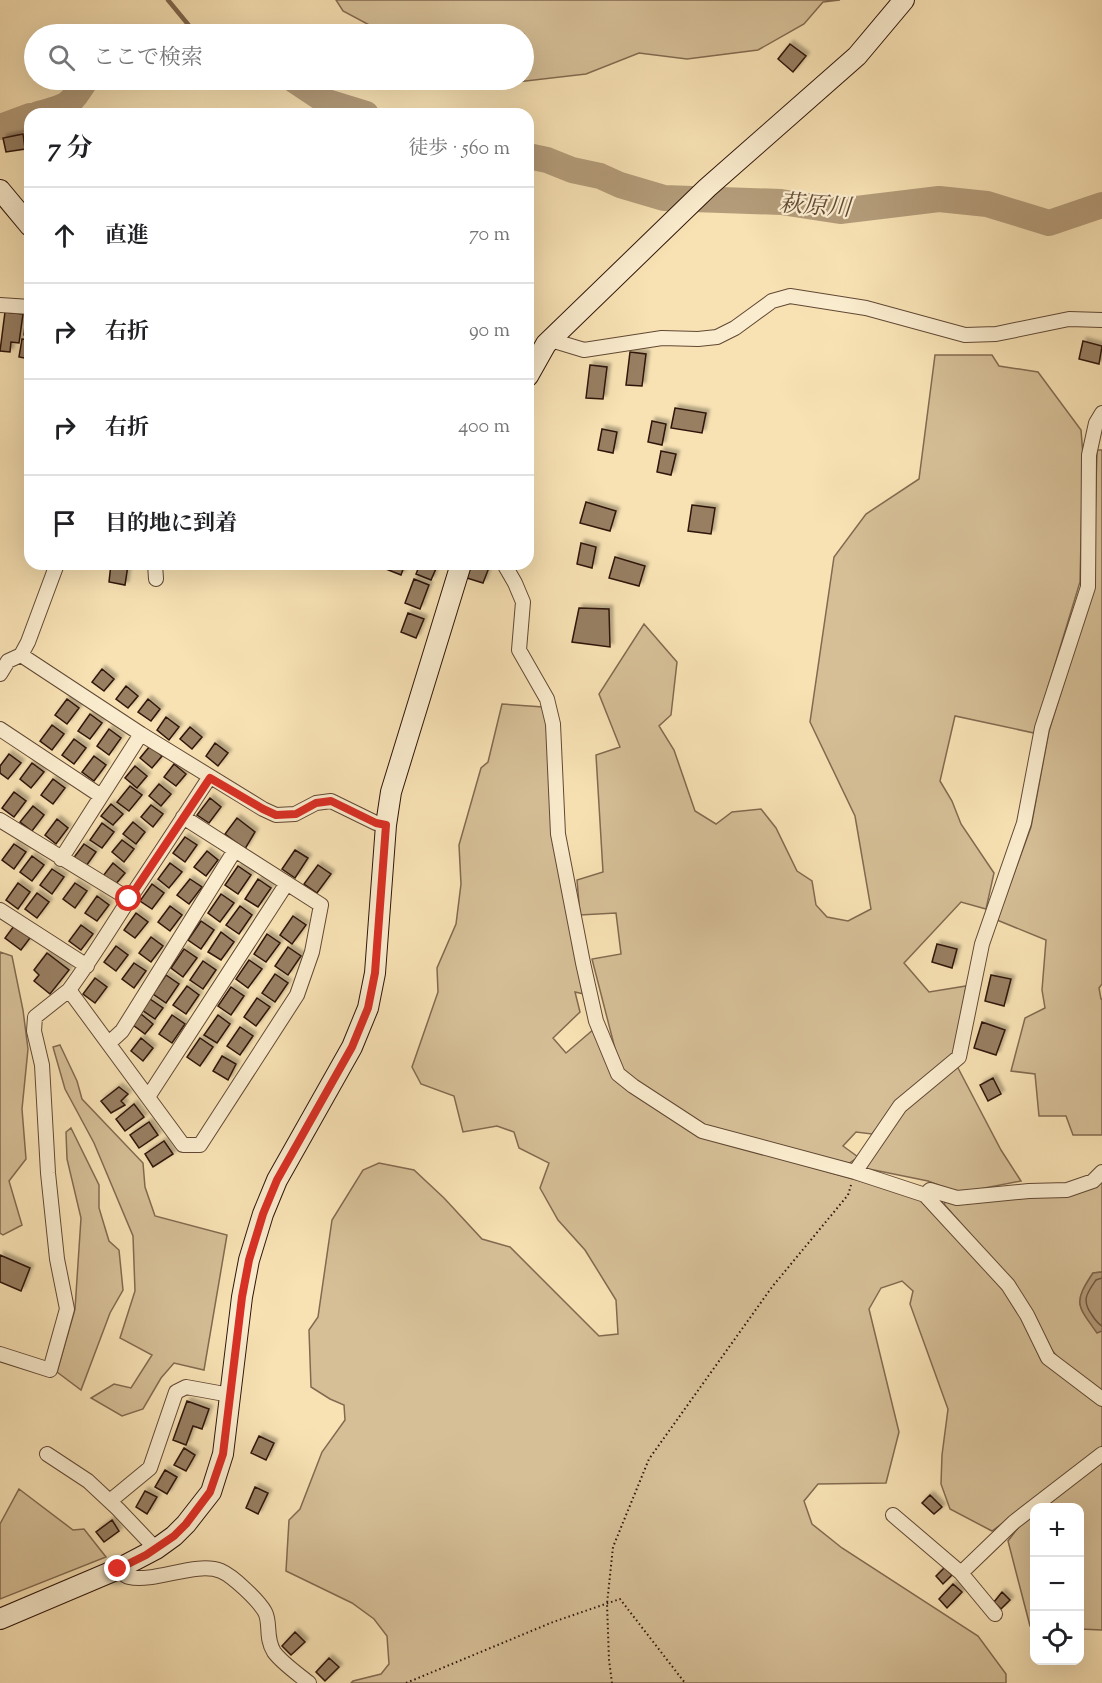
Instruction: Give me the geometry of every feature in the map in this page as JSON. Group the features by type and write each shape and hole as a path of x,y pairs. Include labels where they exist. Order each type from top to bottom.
{"street":[{"path":"534,365 546,344 707,188 857,56 904,0"},
{"path":"0,190 24,218"},
{"path":"551,340 584,350 662,338 717,337 735,328 772,301 790,296 866,308 965,335 996,334 1068,320 1102,320"},
{"path":"0,305 24,307"},
{"path":"855,1172 900,1106 959,1057 982,944 1024,823 1042,728 1088,587 1089,455 1096,423 1102,413"},
{"path":"0,674 8,661 21,655 28,642 55,570"},
{"path":"155,570 156,579"},
{"path":"0,1619 118,1569 156,1549 186,1524 210,1492 223,1454 242,1297 249,1260 263,1214 277,1180 352,1047 368,1008 375,973 386,825 391,792 459,570"},
{"path":"507,570 523,602 519,650 547,699 553,724 558,834 596,1021 618,1074 702,1131 855,1172 926,1195 1008,1285 1027,1315 1048,1358 1102,1399"},
{"path":"21,655 210,778 263,809 276,815 296,814 316,803 331,801 376,823 386,825"},
{"path":"0,729 101,796"},
{"path":"61,859 141,734"},
{"path":"0,1354 50,1370 67,1309 57,1259 48,1173 42,1065 34,1031 35,1017 69,990 87,966 210,778"},
{"path":"69,990 183,1145 200,1145 297,995 312,952 321,905 183,817"},
{"path":"0,820 129,899"},
{"path":"109,1043 122,1031 235,850"},
{"path":"148,1096 287,883"},
{"path":"0,910 87,966"},
{"path":"926,1195 930,1190 957,1198 1067,1190 1093,1181 1102,1172"},
{"path":"110,1502 150,1468 176,1392 186,1387 230,1395"},
{"path":"47,1454 88,1481 156,1549"},
{"path":"961,1573 1014,1522 1102,1454"},
{"path":"893,1515 961,1573 995,1614"},
{"path":"118,1569 127,1577 204,1569 219,1571 230,1576 266,1613 268,1641 275,1653 309,1683"}],"path":[{"path":"612,1683 607,1604 613,1547 649,1459 772,1287 848,1195 855,1172"},
{"path":"406,1683 553,1622 620,1599 685,1683"}],"shaded area":[{"path":"336,0 840,0 823,2 804,24 758,50 687,59 639,53 586,74 534,80 534,24 367,24 343,11"},
{"path":"935,355 992,355 999,366 1038,372 1081,430 1083,455 1080,582 1034,733 955,716 940,781 952,801 961,824 994,873 986,909 961,902 904,963 929,992 966,986 956,1054 896,1105 872,1134 856,1132 843,1146 858,1157 844,1167 702,1126 621,1072 592,959 621,954 616,913 580,915 577,880 603,872 596,755 620,747 599,694 644,624 677,662 671,715 659,726 674,750 695,811 716,824 732,812 761,809 776,828 797,871 812,881 816,905 827,917 848,921 871,909 855,816 810,722 834,557 866,514 919,479"},
{"path":"1097,450 1102,450 1102,984 1099,988 1102,999 1102,1135 1073,1135 1066,1116 1039,1116 1035,1074 1011,1071 1025,1018 1045,1008 1042,990 1046,940 997,920 1031,827 1049,731 1093,590"},
{"path":"502,704 543,707 584,994 575,992 580,1012 553,1038 566,1053 594,1029 613,1077 699,1136 921,1198 1008,1294 1041,1360 1102,1406 1102,1450 992,1531 950,1509 941,1484 948,1409 910,1304 913,1291 902,1281 881,1288 869,1309 899,1432 886,1483 818,1484 804,1501 812,1524 842,1548 978,1636 1006,1674 1006,1683 351,1683 381,1674 389,1664 387,1636 374,1619 352,1603 286,1571 289,1520 300,1509 322,1452 345,1420 344,1405 311,1387 309,1330 318,1317 332,1220 363,1170 379,1163 414,1170 482,1239 510,1247 599,1336 618,1334 616,1300 585,1250 558,1220 540,1188 549,1163 519,1148 514,1132 497,1126 463,1132 454,1096 421,1084 412,1067 438,992 437,968 456,924 461,884 459,845 481,768 488,762"},
{"path":"0,952 12,956 28,1049 22,1109 26,1159 9,1181 22,1225 3,1235 0,1233"},
{"path":"60,1045 77,1081 82,1099 143,1163 145,1187 155,1216 227,1235 204,1370 174,1363 161,1378 143,1409 122,1416 91,1398 114,1384 131,1388 152,1355 120,1338 135,1291 133,1236 94,1143 65,1089 53,1047"},
{"path":"957,1066 1001,1150 1021,1181 959,1193 928,1181 864,1168 905,1110"},
{"path":"71,1128 99,1185 99,1208 109,1241 119,1250 123,1290 110,1313 81,1390 57,1372 75,1309 81,1218 67,1159 66,1132"},
{"path":"1102,1180 1102,1272 1093,1273 1082,1291 1080,1304 1085,1316 1097,1332 1102,1331 1102,1393 1063,1364 1051,1349 1007,1276 944,1204 947,1200 968,1203 1069,1194"},
{"path":"1102,1459 1102,1630 1084,1629 1084,1503 1045,1503"},
{"path":"19,1489 73,1530 84,1529 106,1557 0,1599 0,1524"},
{"path":"1030,1514 1030,1626 1008,1541"}],"water":[{"path":"1102,1272 1102,1331 1097,1333 1082,1310 1080,1298 1093,1273"}],"building":[{"path":"790,44 806,56 793,72 778,59"},
{"path":"23,134 24,149 6,152 3,138"},
{"path":"5,312 23,314 19,343 11,342 10,352 0,351"},
{"path":"22,339 24,339 24,358 19,357"},
{"path":"1083,341 1102,346 1099,364 1079,359"},
{"path":"630,352 646,354 642,386 626,385"},
{"path":"590,365 607,367 603,399 586,398"},
{"path":"675,408 706,413 702,433 671,428"},
{"path":"652,421 666,424 662,445 648,442"},
{"path":"602,429 617,432 613,453 598,450"},
{"path":"661,451 676,454 671,475 657,472"},
{"path":"586,502 616,511 610,531 580,523"},
{"path":"692,505 715,508 711,534 688,531"},
{"path":"581,543 596,547 592,568 577,564"},
{"path":"615,557 645,566 639,586 609,578"},
{"path":"110,570 127,570 125,585 109,582"},
{"path":"388,570 403,570 401,575"},
{"path":"418,570 435,570 431,580 416,574"},
{"path":"470,570 488,570 483,583 467,578"},
{"path":"414,579 429,585 420,609 405,603"},
{"path":"579,608 609,609 610,647 572,642"},
{"path":"408,613 424,619 416,638 401,632"},
{"path":"102,669 114,679 104,691 92,682"},
{"path":"126,686 138,696 128,708 116,699"},
{"path":"67,699 79,708 67,724 55,715"},
{"path":"148,699 160,709 151,721 138,712"},
{"path":"90,714 102,723 90,739 78,731"},
{"path":"166,717 179,727 169,740 157,730"},
{"path":"52,725 64,734 52,750 40,741"},
{"path":"190,727 202,737 192,749 180,739"},
{"path":"109,729 121,738 109,755 97,746"},
{"path":"74,739 86,748 74,764 62,755"},
{"path":"215,743 228,753 218,766 206,756"},
{"path":"150,746 162,756 152,768 140,758"},
{"path":"9,754 21,763 8,779 0,773 0,766"},
{"path":"94,756 106,765 94,781 82,772"},
{"path":"32,763 44,772 31,788 20,779"},
{"path":"174,764 186,774 176,786 164,777"},
{"path":"135,766 147,776 137,788 125,778"},
{"path":"53,779 65,788 53,804 41,795"},
{"path":"159,784 171,794 161,806 149,796"},
{"path":"130,786 142,795 129,811 117,802"},
{"path":"14,792 26,801 14,817 2,808"},
{"path":"210,798 221,807 209,823 197,815"},
{"path":"111,804 123,814 113,825 101,816"},
{"path":"151,805 163,814 153,827 141,817"},
{"path":"33,806 44,815 32,831 20,822"},
{"path":"237,818 255,832 245,849 225,834"},
{"path":"57,819 68,828 56,844 45,835"},
{"path":"133,822 145,832 136,844 123,834"},
{"path":"102,823 114,832 102,848 90,840"},
{"path":"185,837 197,845 185,862 173,853"},
{"path":"122,840 134,849 124,862 112,852"},
{"path":"14,844 26,852 14,869 2,860"},
{"path":"84,844 96,852 84,869 72,860"},
{"path":"295,850 308,858 295,878 282,869"},
{"path":"207,851 218,860 206,876 194,867"},
{"path":"32,856 44,865 32,881 20,872"},
{"path":"113,863 125,873 115,885 103,876"},
{"path":"170,863 182,872 169,888 158,879"},
{"path":"318,865 331,874 317,893 304,884"},
{"path":"238,866 251,875 238,894 225,885"},
{"path":"52,869 64,877 52,894 40,885"},
{"path":"190,879 202,887 189,904 177,895"},
{"path":"258,879 271,888 258,907 245,899"},
{"path":"18,883 30,892 18,909 6,900"},
{"path":"75,883 87,891 75,908 63,899"},
{"path":"152,884 164,893 152,909 140,901"},
{"path":"37,893 49,902 37,918 25,909"},
{"path":"221,894 234,903 220,922 208,913"},
{"path":"97,896 109,905 97,921 85,913"},
{"path":"170,906 182,915 170,931 158,922"},
{"path":"240,906 252,915 239,934 226,925"},
{"path":"136,913 148,922 135,938 124,930"},
{"path":"293,916 306,925 292,944 280,935"},
{"path":"201,921 214,930 201,949 188,940"},
{"path":"81,925 93,934 81,950 69,941"},
{"path":"14,926 30,938 21,950 5,938"},
{"path":"221,932 234,942 221,960 208,952"},
{"path":"267,934 280,943 266,962 254,954"},
{"path":"151,937 163,946 151,962 139,953"},
{"path":"937,944 957,949 952,968 932,962"},
{"path":"116,946 128,955 116,971 104,962"},
{"path":"288,947 301,956 288,975 275,966"},
{"path":"184,949 197,958 183,977 171,968"},
{"path":"47,953 69,970 50,994 34,981 39,975 34,970"},
{"path":"249,960 262,969 248,988 236,979"},
{"path":"203,961 216,970 203,989 190,980"},
{"path":"134,963 146,971 134,988 122,979"},
{"path":"275,974 288,983 275,1002 262,993"},
{"path":"166,975 179,984 166,1003 153,994"},
{"path":"991,975 1011,979 1004,1006 985,1001"},
{"path":"95,978 107,987 95,1003 83,994"},
{"path":"187,986 199,995 186,1014 173,1005"},
{"path":"231,987 244,996 231,1015 218,1006"},
{"path":"257,998 270,1007 256,1026 244,1017"},
{"path":"150,999 163,1008 155,1019 142,1010"},
{"path":"141,1014 153,1024 145,1034 133,1025"},
{"path":"172,1015 185,1024 172,1043 159,1034"},
{"path":"218,1015 230,1024 217,1043 204,1035"},
{"path":"982,1022 1005,1030 996,1055 974,1048"},
{"path":"240,1027 253,1036 240,1055 227,1046"},
{"path":"141,1038 153,1048 143,1061 131,1051"},
{"path":"200,1038 213,1047 200,1066 187,1057"},
{"path":"222,1056 236,1064 228,1080 213,1071"},
{"path":"993,1078 1001,1094 988,1101 980,1085"},
{"path":"119,1087 128,1094 121,1101 125,1105 111,1113 101,1101"},
{"path":"134,1104 144,1117 125,1131 116,1119"},
{"path":"149,1122 158,1135 139,1148 130,1135"},
{"path":"164,1141 173,1154 153,1167 145,1154"},
{"path":"0,1255 30,1268 21,1291 0,1282"},
{"path":"187,1401 209,1409 202,1429 193,1426 186,1445 173,1440"},
{"path":"259,1436 274,1443 266,1460 251,1453"},
{"path":"184,1448 195,1455 186,1471 174,1465"},
{"path":"165,1470 177,1477 167,1494 155,1487"},
{"path":"255,1487 268,1493 258,1514 246,1508"},
{"path":"145,1491 157,1497 147,1514 136,1507"},
{"path":"930,1495 942,1507 934,1514 922,1503"},
{"path":"112,1520 119,1531 104,1542 96,1532"},
{"path":"945,1567 952,1575 943,1584 936,1576"},
{"path":"953,1584 962,1592 947,1608 939,1599"},
{"path":"1002,1592 1010,1600 1001,1609 994,1602"},
{"path":"295,1632 305,1642 291,1655 282,1646"},
{"path":"329,1658 339,1667 325,1681 316,1672"}],"waterway":[{"path":"168,0 188,24"},
{"name":"萩原川","path":"59,108 72,100 79,90"},
{"name":"萩原川","path":"309,90 327,102 346,108"},
{"name":"萩原川","path":"0,127 24,118"},
{"name":"萩原川","path":"534,157 572,170 600,176 620,185 664,198 781,202 840,211 939,199 987,204 1049,223 1102,205"}],"route":[{"path":"118,1569 146,1555 174,1536 210,1492 223,1454 242,1297 249,1260 263,1214 277,1180 352,1047 368,1008 375,973 386,825 376,823 331,801 316,803 296,814 276,815 210,778 129,899"}]}
